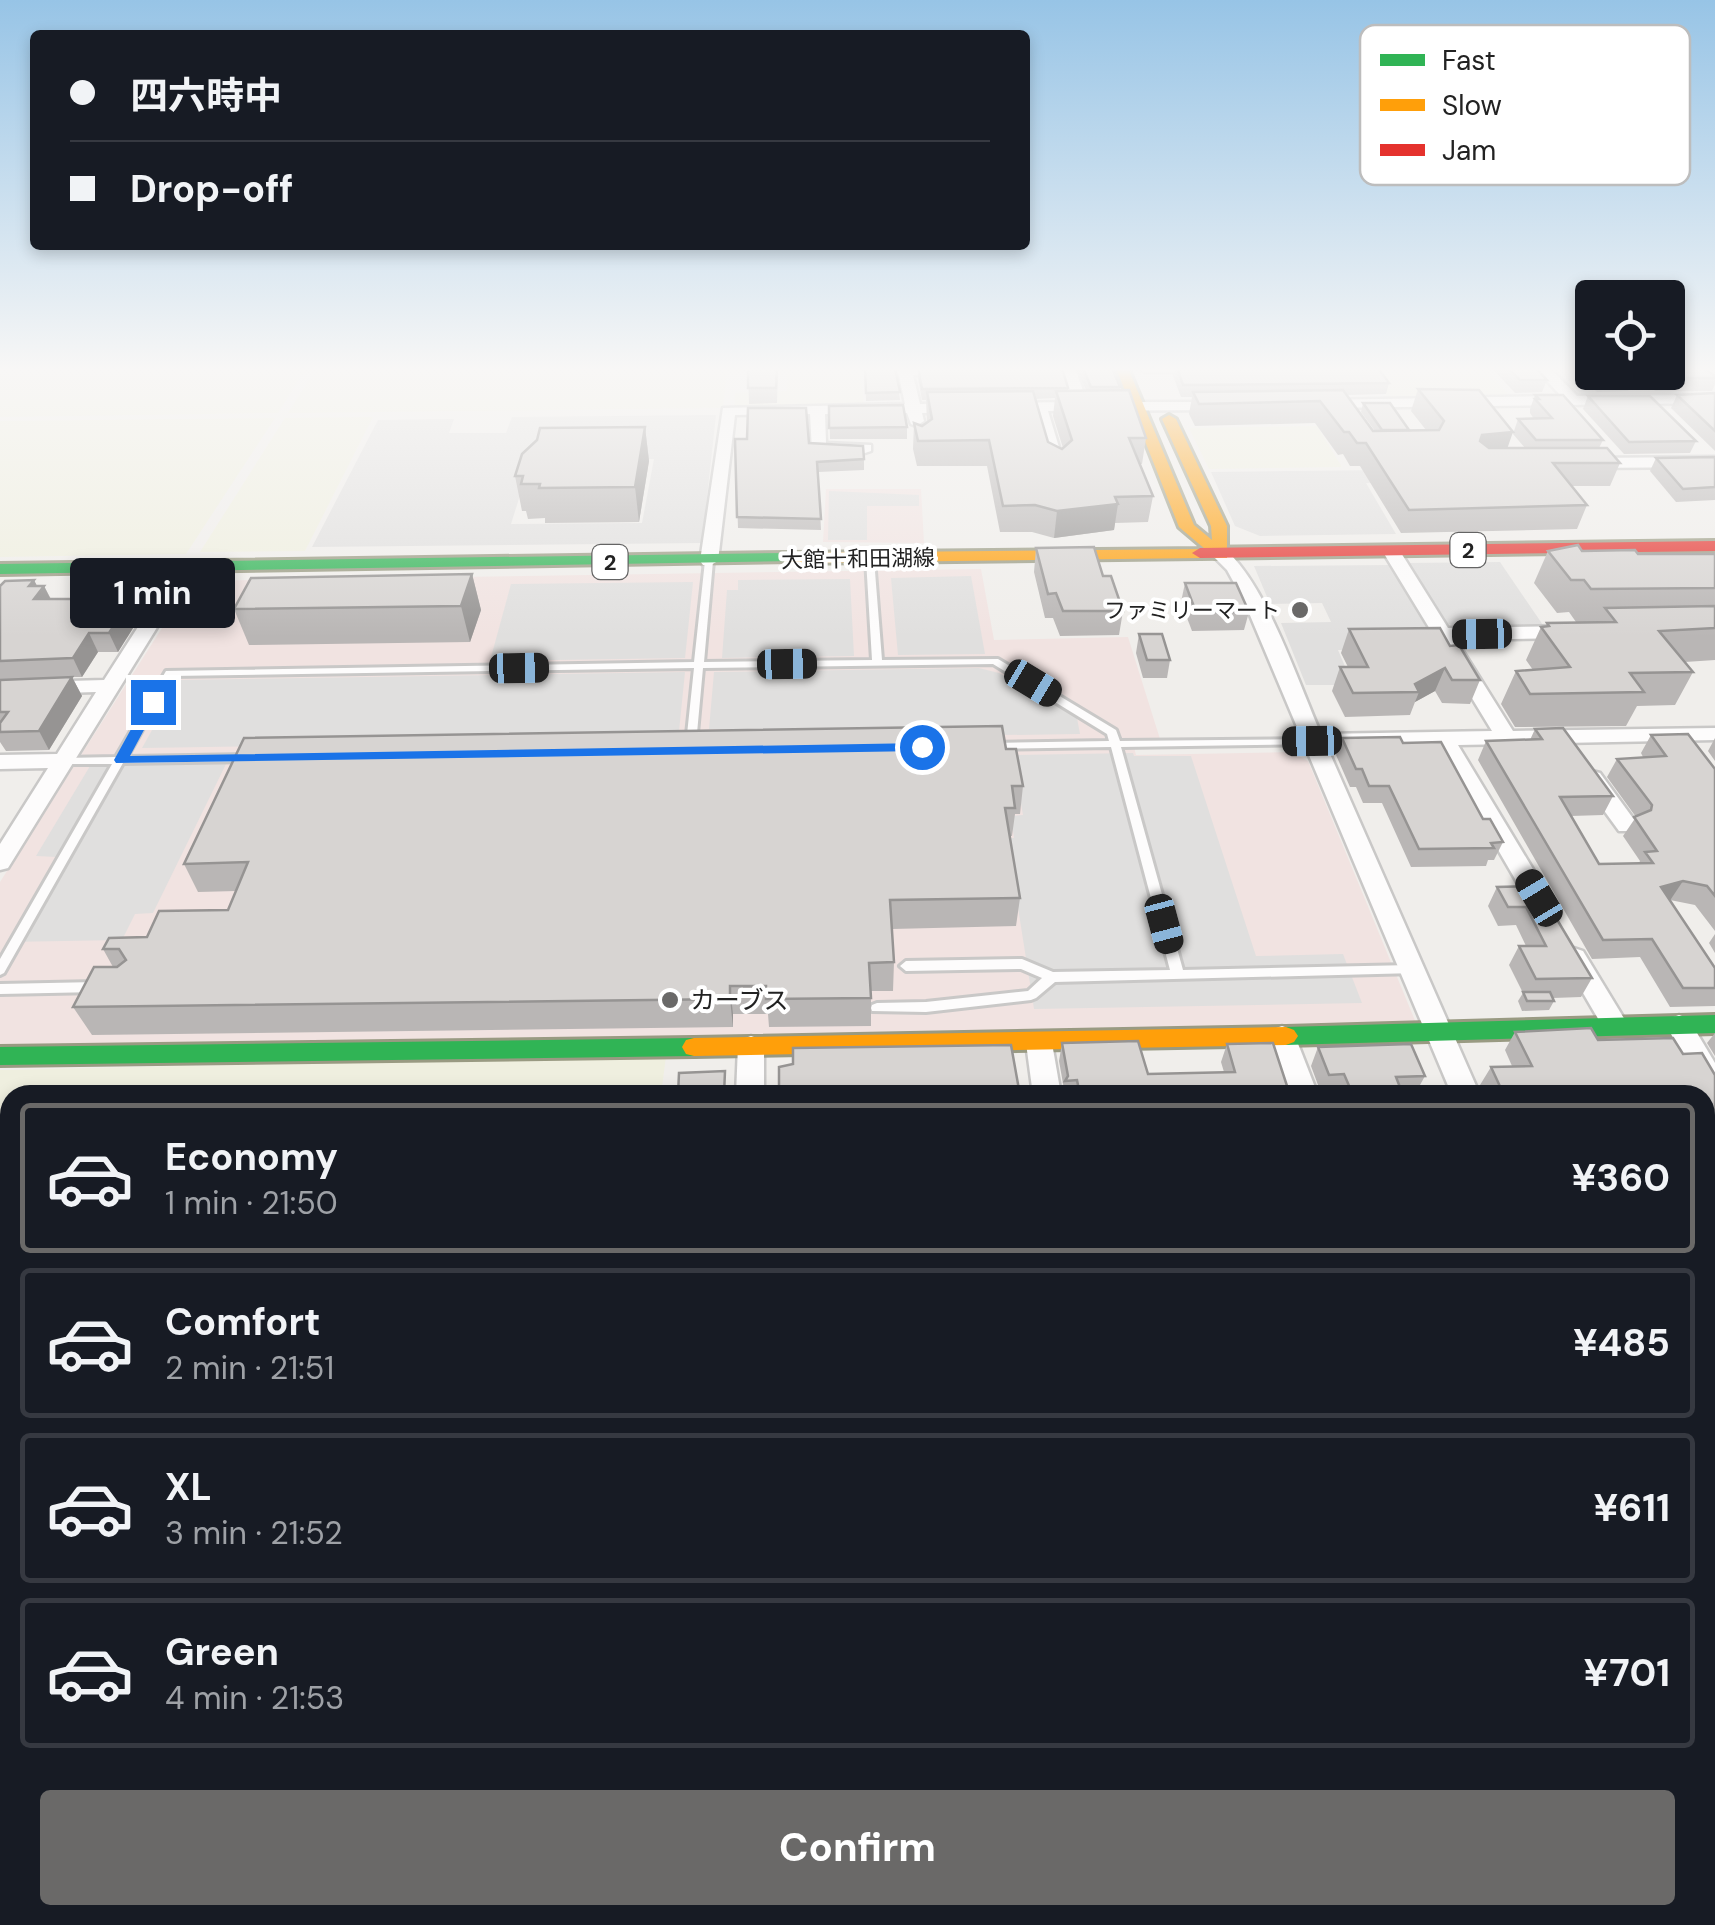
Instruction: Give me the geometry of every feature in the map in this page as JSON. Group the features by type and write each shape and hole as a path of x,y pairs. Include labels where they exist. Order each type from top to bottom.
{"street":[{"path":"709,562 722,458"},
{"path":"1054,458 1057,467"},
{"path":"1159,458 1187,527 1234,567 1254,600 1462,1085"},
{"path":"1187,458 1218,526 1221,555"},
{"path":"1562,463 1600,458"},
{"name":"大館十和田湖線","path":"0,569 1715,546"},
{"path":"1392,552 1506,738"},
{"path":"0,862 186,566"},
{"path":"1443,634 1598,632"},
{"path":"0,689 111,686"},
{"path":"1312,741 1562,736 1686,742 1715,734"},
{"path":"1562,736 1627,826"},
{"path":"1442,738 1616,1027"},
{"path":"0,762 64,761"},
{"path":"0,1056 1039,1043 1715,1024"},
{"path":"1679,1025 1714,1085"},
{"path":"1282,1036 1300,1085"},
{"path":"1039,1043 1045,1085"},
{"path":"750,1085 751,1046"}],"lane":[{"path":"870,559 877,663"},
{"path":"691,752 709,562"},
{"path":"0,970 169,673 995,661 1109,730 1178,975"},
{"path":"981,746 1312,741"},
{"path":"671,752 709,751"},
{"path":"64,761 256,758"},
{"path":"906,966 1022,964 1052,977 1412,970"},
{"path":"878,1008 926,1007 1032,994 1052,977"},
{"path":"0,989 115,986"}],"shaded area":[{"path":"358,458 711,458 702,543 312,547","holes":["654,459 642,523 511,524 531,460"]},
{"path":"1478,469 1459,482 1366,483 1396,534 1260,536 1235,526 1211,472"},
{"path":"826,489 921,489 924,543 823,542"},
{"path":"829,491 919,495 919,506 867,506 867,540 828,540"},
{"path":"1500,562 1545,628 1458,628 1444,622 1407,563"},
{"path":"1390,565 1449,666 1432,650 1338,650 1353,685 1306,685 1281,623 1331,622 1322,603 1270,604 1254,566"},
{"path":"981,569 994,640 1128,637 1160,739 1132,739 1136,755 1292,752 1308,761 1416,1023 0,1051 0,882 192,581"},
{"path":"971,576 985,654 898,655 891,578"},
{"path":"850,579 854,656 722,658 727,590 738,590 738,580"},
{"path":"693,582 685,658 490,661 511,584"},
{"path":"979,668 999,673 1077,718 1080,734 719,739 720,729 709,729 714,672"},
{"path":"685,672 679,731 669,740 142,748 180,680"},
{"path":"1012,755 1191,756 1256,956 1343,954 1362,1003 1034,1009 1007,838 1014,838 1011,816 1023,815"},
{"path":"226,764 153,913 135,914 122,940 7,942 57,857 36,856 90,766"}],"green space":[{"path":"0,458 249,458 186,554 0,557"},
{"path":"260,458 352,458 305,551 200,552"},
{"path":"1204,458 1336,458 1342,467 1209,469"},
{"path":"666,1056 662,1085 0,1085 0,1070"}],"building":[{"path":"521,458 640,458 635,487 539,488 540,484 521,484 523,476 515,476"},
{"path":"735,458 864,458 817,462 821,519 737,517"},
{"path":"993,458 1137,458 1153,496 1115,497 1118,504 1057,511 1035,505 1003,506"},
{"path":"1376,458 1616,458 1620,463 1553,463 1587,505 1409,510"},
{"path":"1656,458 1715,458 1715,487 1683,489"},
{"path":"1578,545 1582,551 1715,554 1715,588 1591,589 1584,580 1571,580 1548,551"},
{"path":"1094,547 1103,576 1111,576 1123,611 1063,611 1056,593 1048,594 1036,548"},
{"path":"472,574 461,606 234,609 251,578"},
{"path":"103,575 147,575 109,633 89,633 73,658 0,661 0,586 5,581 34,580 29,586 44,586 34,599 86,599"},
{"path":"1185,583 1236,583 1249,612 1196,612"},
{"path":"1715,606 1715,628 1659,631 1693,672 1630,673 1644,692 1530,694 1516,671 1570,667 1541,627 1549,626 1547,623 1616,622 1605,608"},
{"path":"1440,628 1450,646 1459,645 1480,680 1452,680 1445,668 1415,684 1419,692 1353,693 1340,667 1368,667 1349,629"},
{"path":"1139,634 1162,634 1170,660 1147,660"},
{"path":"72,677 39,731 0,732 0,723 8,712 0,712 0,680"},
{"path":"1002,726 1006,749 1016,749 1023,786 1012,786 1015,808 1005,808 1020,898 890,900 894,962 869,963 871,998 766,999 766,986 730,986 730,999 73,1007 94,967 117,967 126,960 119,949 103,949 109,938 147,937 159,911 228,910 248,862 184,864 244,738"},
{"path":"1563,728 1613,796 1560,797 1599,864 1653,863 1645,852 1657,851 1634,817 1651,810 1652,805 1617,759 1666,756 1651,735 1688,734 1715,769 1715,896 1707,886 1683,881 1661,887 1715,968 1715,988 1683,988 1652,939 1603,940 1486,741 1542,739 1535,729"},
{"path":"1400,737 1403,743 1441,742 1483,819 1490,819 1503,842 1491,843 1494,848 1419,849 1389,786 1369,786 1342,738"},
{"path":"1537,886 1592,978 1536,979 1519,946 1546,946 1526,907 1508,907 1497,887"},
{"path":"1523,992 1550,992 1554,1001 1527,1001"},
{"path":"1591,1028 1598,1040 1673,1038 1683,1054 1702,1053 1715,1075 1715,1085 1499,1085 1491,1067 1532,1066 1515,1032"},
{"path":"1138,1041 1148,1074 1235,1072 1227,1044 1273,1043 1287,1085 1078,1085 1077,1080 1065,1081 1068,1076 1062,1043"},
{"path":"1411,1044 1425,1076 1396,1077 1399,1085 1349,1085 1344,1074 1329,1075 1318,1047"},
{"path":"1011,1045 1018,1085 779,1085 779,1067 793,1064 793,1048"},
{"path":"725,1071 724,1085 678,1085 679,1073"}],"traffic: fast":[{"path":"0,569 787,558"},
{"path":"1286,1036 1715,1024"},
{"path":"0,1056 694,1047"}],"traffic: slow":[{"path":"1159,458 1187,527 1221,555"},
{"path":"1187,458 1219,526 1221,555"},
{"path":"787,558 1200,553"},
{"path":"694,1047 1286,1036"}],"traffic: jam":[{"path":"1200,553 1715,546"}],"place":[{"name":"ファミリーマート","path":"1300,610"},
{"name":"カーブス","path":"670,1000"}],"route":[{"path":"153,702 121,760 922,747"}]}
